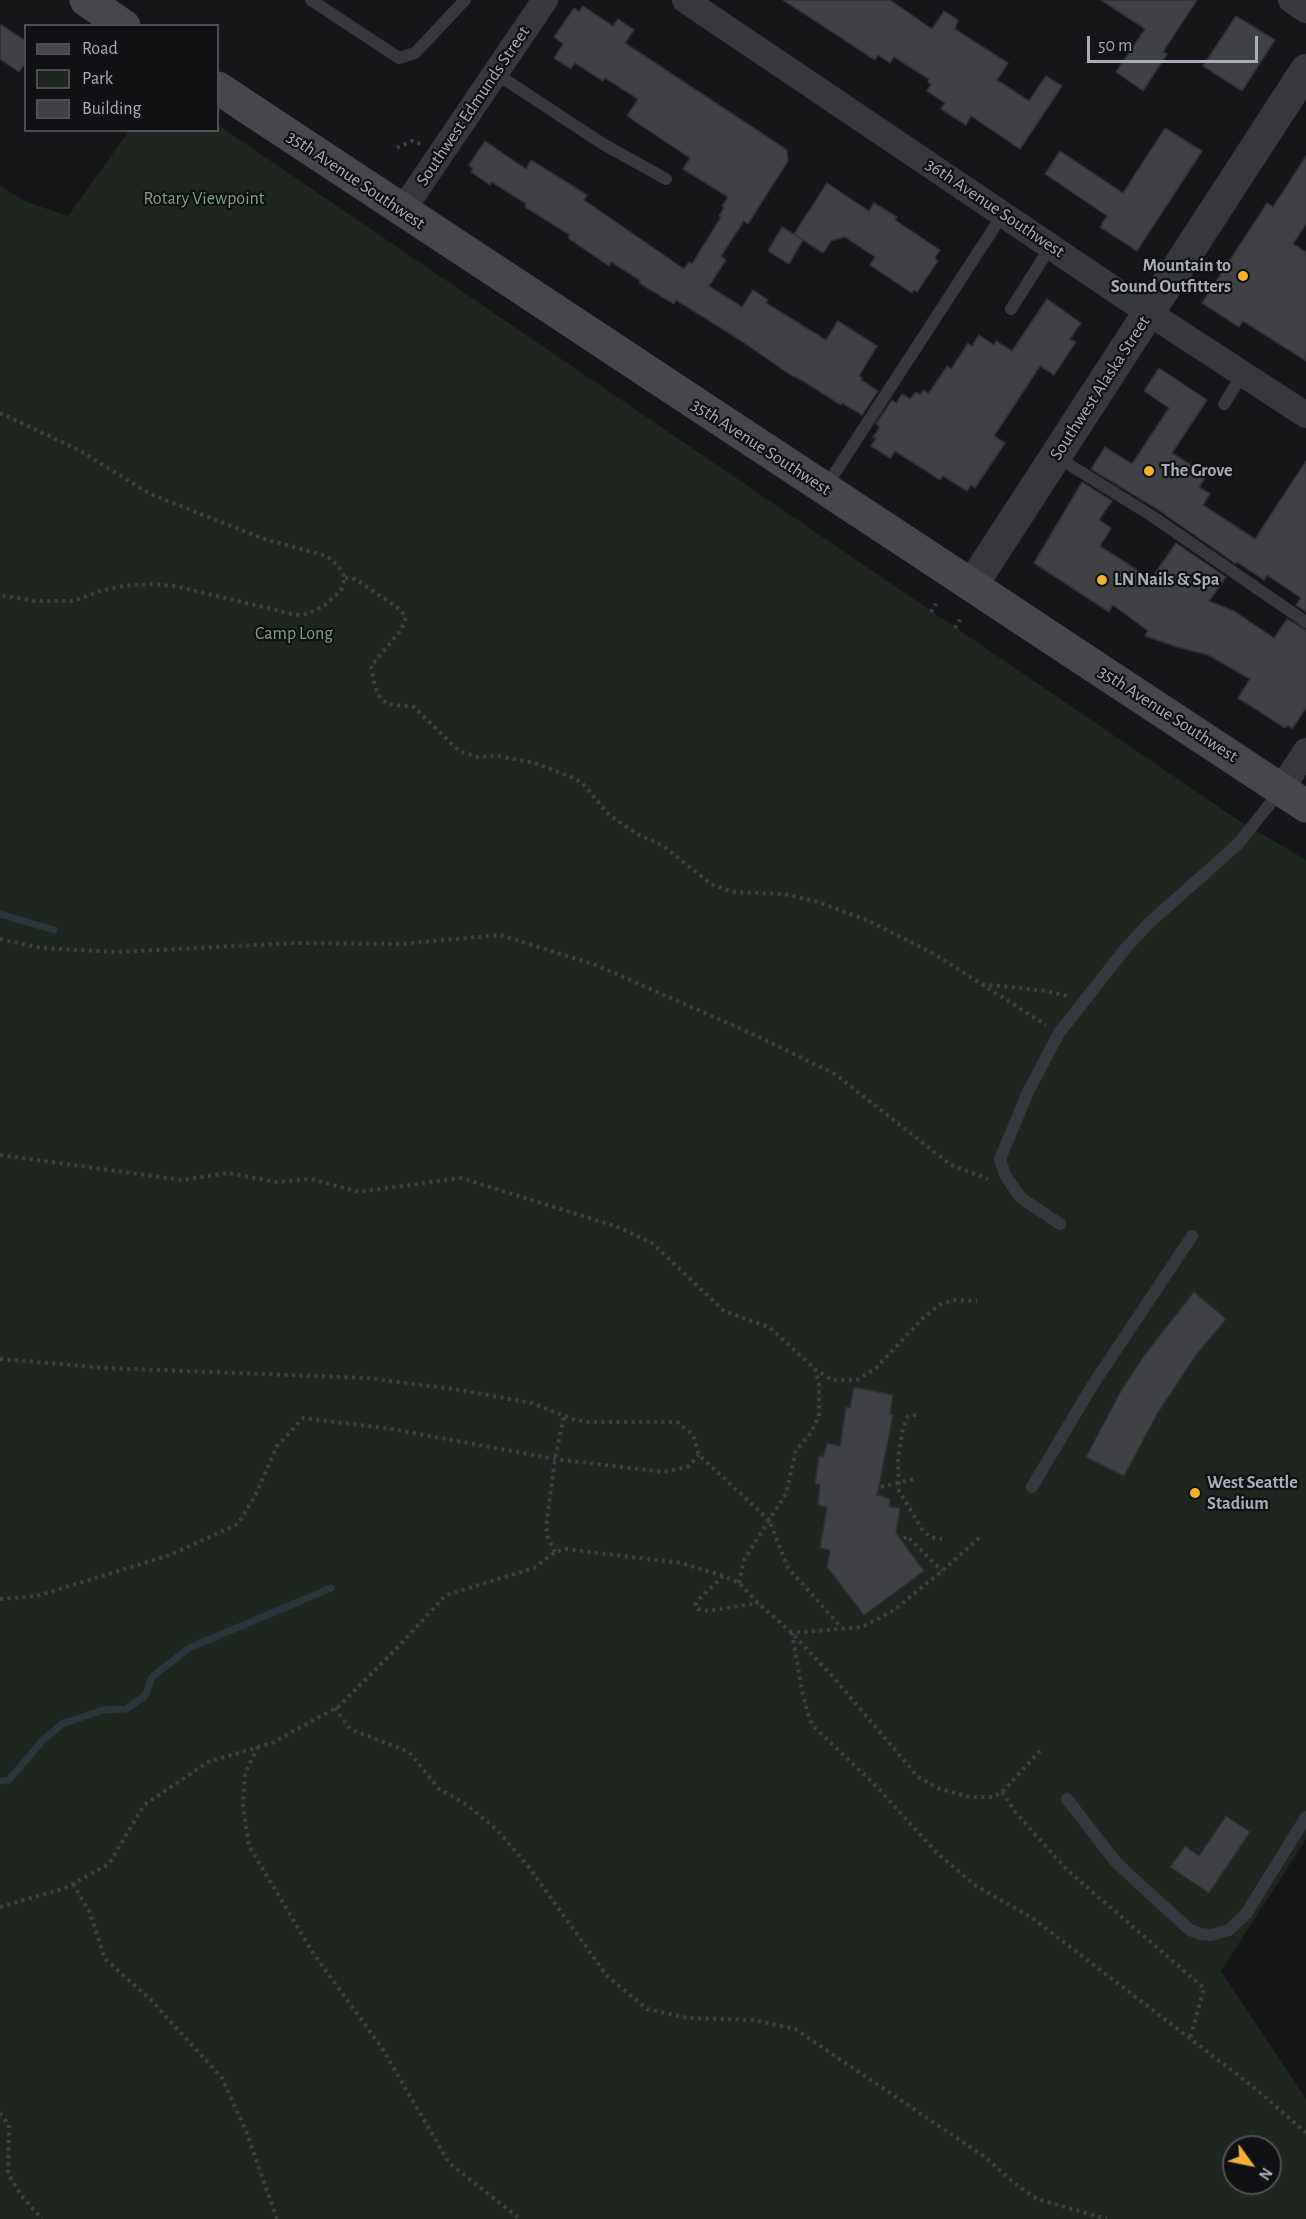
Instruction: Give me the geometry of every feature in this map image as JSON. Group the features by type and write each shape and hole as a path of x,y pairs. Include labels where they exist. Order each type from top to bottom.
{"main road":[{"path":"86,0 121,24"},
{"name":"35th Avenue Southwest","path":"219,89 1294,797"}],"street":[{"name":"Southwest Edmunds Street","path":"402,211 545,0"},
{"name":"36th Avenue Southwest","path":"685,0 1149,313 1306,415"},
{"path":"1291,0 1306,10"},
{"name":"Southwest Alaska Street","path":"972,585 1056,456 1097,400 1149,313 1306,70"},
{"path":"1294,797 1306,751"}],"lane":[{"path":"311,0 326,4 399,58 415,53 465,0"},
{"path":"495,73 603,144 666,179"},
{"path":"825,489 1003,214"},
{"path":"1011,309 1051,246"},
{"path":"1224,404 1243,374"},
{"path":"1056,456 1152,516 1306,622"},
{"path":"1060,1224 1021,1198 1005,1175 1000,1159 1028,1092 1065,1026 1125,949 1149,923 1294,797"},
{"path":"1032,1487 1092,1386 1192,1236"},
{"path":"1067,1799 1110,1854 1134,1880 1190,1930 1211,1935 1229,1930 1246,1914 1306,1817"}],"path":[{"path":"397,148 412,141 426,146"},
{"path":"0,414 79,450 150,494 264,539 327,556 339,567 345,578 341,590 331,600 314,611 296,615 175,585 123,586 100,591 73,601 35,601 0,595"},
{"path":"345,578 355,579 401,610 406,618 401,630 371,666 375,687 380,697 387,704 414,707 459,751 478,757 498,756 535,763 576,780 585,785 609,815 637,834 662,845 711,884 733,892 784,894 844,911 894,932 934,954 1044,1024"},
{"path":"931,612 936,604"},
{"path":"955,628 960,620"},
{"path":"0,939 41,948 118,952 295,943 400,944 500,935 596,964 757,1036 835,1074 951,1165 995,1181"},
{"path":"981,984 1046,991 1068,996"},
{"path":"0,1155 182,1180 228,1173 277,1182 311,1179 359,1191 461,1178 618,1227 652,1243 724,1311 769,1327 815,1369 830,1379 857,1380 881,1363 923,1318 939,1305 954,1300 977,1301"},
{"path":"0,1359 106,1368 367,1378 454,1389 532,1403 564,1416 588,1422 677,1422 693,1435 699,1455 769,1520 788,1568 842,1629"},
{"path":"739,1583 744,1560 786,1494 796,1450 810,1434 819,1416 819,1383 815,1369"},
{"path":"916,1415 908,1416 903,1428 898,1458 900,1496 922,1529 930,1537 942,1539"},
{"path":"555,1552 548,1538 546,1527 555,1459 564,1416"},
{"path":"0,1599 38,1596 170,1555 238,1524 256,1494 277,1446 303,1418 392,1429 555,1459 664,1472 689,1466 699,1455"},
{"path":"881,1487 914,1479"},
{"path":"873,1560 907,1536 942,1571"},
{"path":"792,1633 862,1627 894,1610 979,1538"},
{"path":"0,1907 65,1888 109,1864 144,1805 208,1762 272,1743 335,1708 396,1649 446,1594 534,1568 555,1552 566,1549 681,1563 739,1583 792,1633 834,1678 918,1777 951,1793 970,1797 993,1797 1002,1792 1040,1751"},
{"path":"724,1576 699,1599 695,1605 698,1609 708,1611 758,1603"},
{"path":"792,1633 802,1691 814,1727 873,1783 937,1853 976,1886 1031,1917 1256,2089 1306,2133"},
{"path":"335,1708 350,1729 409,1752 440,1790 467,1805 498,1831 535,1874 607,1976 647,2009 688,2018 754,2020 795,2029 985,2157 1014,2183 1037,2199 1107,2219"},
{"path":"258,1747 245,1773 243,1806 249,1846 313,1953 382,2048 449,2163 520,2219"},
{"path":"1002,1792 1016,1812 1067,1870 1204,1988 1190,2039"},
{"path":"73,1884 90,1913 105,1959 150,1999 222,2078 246,2131 277,2219"},
{"path":"0,2113 9,2125 8,2173 21,2195 42,2219"}],"green space":[{"path":"219,126 1235,818 1306,860 1306,1839 1221,1971 1306,2099 1306,2219 0,2219 0,185 24,201 68,216 128,132 219,132"}],"building":[{"path":"783,0 890,0 932,29 944,11 958,20 955,29 1008,63 997,80 1029,101 1046,76 1062,86 1020,149 971,116 966,125 941,109 945,103 927,91 931,84 928,82 929,79 894,57 890,63 878,55 875,60"},
{"path":"1101,0 1197,0 1163,52 1167,54 1143,91 1116,72 1145,29"},
{"path":"583,6 613,26 618,19 634,30 625,43 787,150 788,161 748,224 744,221 721,256 726,260 709,286 742,307 753,290 768,300 766,303 826,340 838,321 877,346 859,376 861,380 878,391 862,415 792,376 676,300 674,304 639,283 641,281 611,262 609,266 568,238 570,235 525,207 526,204 492,182 490,185 471,172 473,169 469,165 485,141 526,169 531,160 587,195 584,200 684,269 689,262 692,264 721,217 719,216 724,208 722,206 728,197 683,169 690,158 627,116 638,99 605,78 603,81 575,63 571,69 554,58 563,44 554,37 574,8 579,12"},
{"path":"1236,16 1275,40 1242,91 1203,66"},
{"path":"0,24 24,40 24,65 19,72 0,59"},
{"path":"1165,128 1202,151 1137,251 1100,227 1107,216 1045,174 1060,151 1123,193"},
{"path":"1306,156 1306,224 1293,244 1306,252 1306,361 1243,321 1239,327 1202,303 1267,203 1273,207"},
{"path":"827,183 869,211 874,203 897,217 895,220 940,250 935,258 938,261 917,292 914,290 912,293 870,265 875,257 845,237 831,241 823,253 803,240 789,264 768,251 782,227 802,239 794,234"},
{"path":"1047,299 1081,323 1070,339 1076,342 1054,375 1040,366 994,436 1005,443 975,488 971,485 967,491 943,476 940,480 895,451 890,458 871,446 876,438 873,437 880,427 876,424 892,400 896,403 902,394 910,399 916,392 920,395 923,390 929,393 947,366 951,369 968,343 972,346 979,335 994,345 996,341 1012,351"},
{"name":"The Grove","path":"1159,368 1207,400 1172,453 1207,475 1199,487 1210,494 1203,505 1255,539 1306,461 1306,612 1296,605 1301,598 1267,575 1264,580 1237,562 1236,564 1157,509 1091,469 1105,447 1132,464 1169,408 1144,391"},
{"path":"1082,482 1112,501 1099,520 1111,528 1100,546 1151,579 1176,543 1226,577 1209,601 1234,611 1274,638 1287,619 1306,630 1306,708 1292,729 1288,725 1285,728 1238,698 1250,679 1208,655 1145,636 1148,631 1113,605 1109,612 1034,563"},
{"path":"1194,1292 1226,1319 1196,1355 1157,1414 1124,1476 1086,1457 1121,1391 1146,1353"},
{"path":"854,1387 893,1395 890,1414 893,1415 877,1495 890,1499 889,1507 900,1508 896,1533 924,1571 864,1615 827,1567 830,1550 820,1548 827,1507 818,1505 820,1484 815,1484 819,1456 823,1457 827,1443 840,1446 846,1407 850,1408"},
{"path":"1226,1816 1250,1832 1209,1893 1170,1867 1185,1846 1199,1856"}],"waterway":[{"path":"0,914 54,930"},
{"path":"0,1781 9,1780 43,1740 62,1724 103,1710 126,1709 145,1696 152,1677 189,1648 331,1588"}],"place":[{"name":"Mountain to Sound Outfitters","path":"1243,276"},
{"name":"The Grove","path":"1149,471"},
{"name":"LN Nails & Spa","path":"1102,580"},
{"name":"West Seattle Stadium","path":"1195,1493"}],"park label":[{"name":"Rotary Viewpoint","path":"204,199"},
{"name":"Camp Long","path":"294,634"}]}
